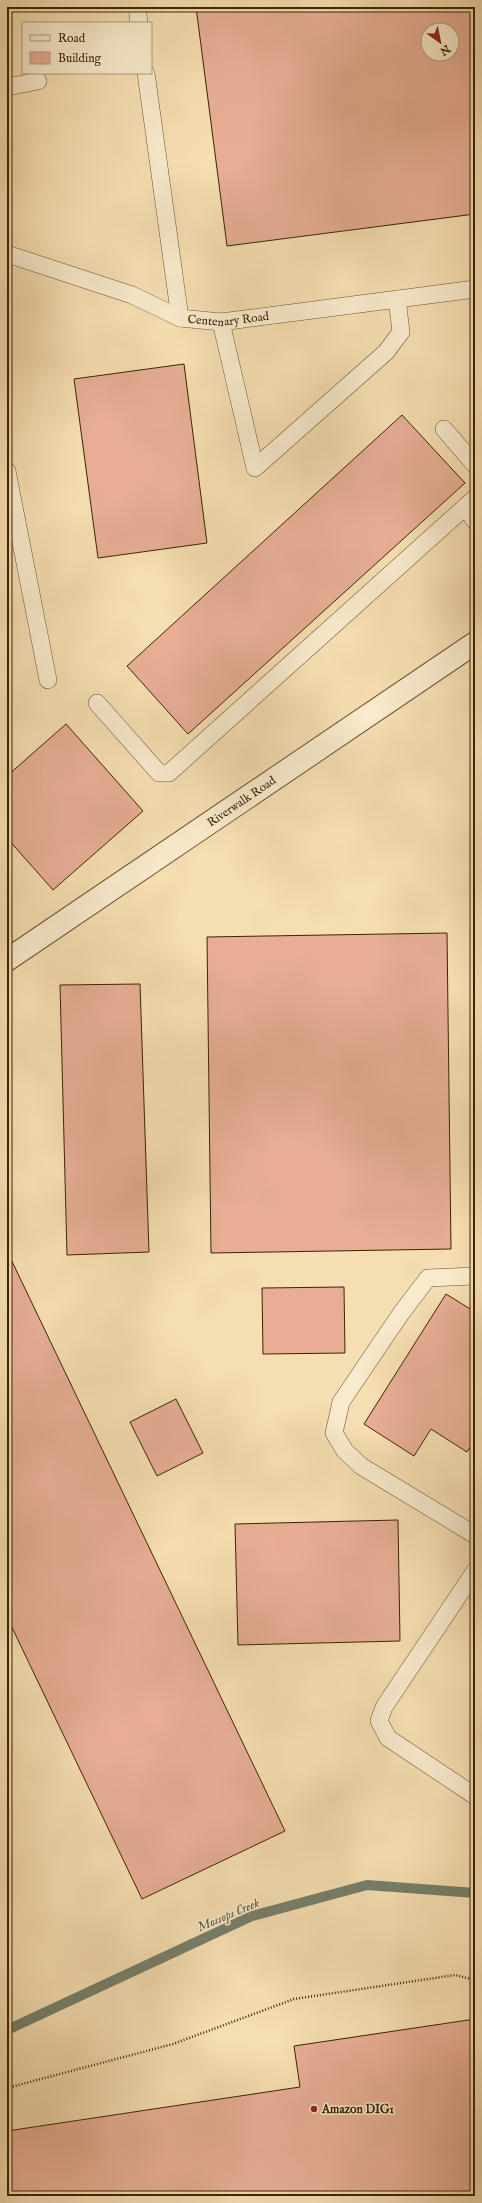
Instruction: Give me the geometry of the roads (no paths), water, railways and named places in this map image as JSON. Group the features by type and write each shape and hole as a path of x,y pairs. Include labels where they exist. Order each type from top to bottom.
{"street":[{"name":"Riverwalk Road","path":"7,960 475,643"}],"lane":[{"path":"137,7 139,22"},
{"name":"Centenary Road","path":"146,74 180,318 221,322 475,289"},
{"path":"7,87 38,81"},
{"path":"7,254 132,295 180,318"},
{"path":"221,322 255,468 386,352 400,332 396,299"},
{"path":"444,429 475,465"},
{"path":"7,471 48,680"},
{"path":"97,703 159,773 169,773 470,502 475,521"},
{"path":"475,1276 428,1278 402,1312 341,1402 334,1432 345,1451 361,1466 475,1535"},
{"path":"475,1571 384,1707 379,1721 388,1738 475,1796"}],"waterway":[{"name":"Mossops Creek","path":"7,2030 252,1916 367,1885 475,1893"}],"place":[{"name":"Amazon DIG1","path":"314,2109"}]}
